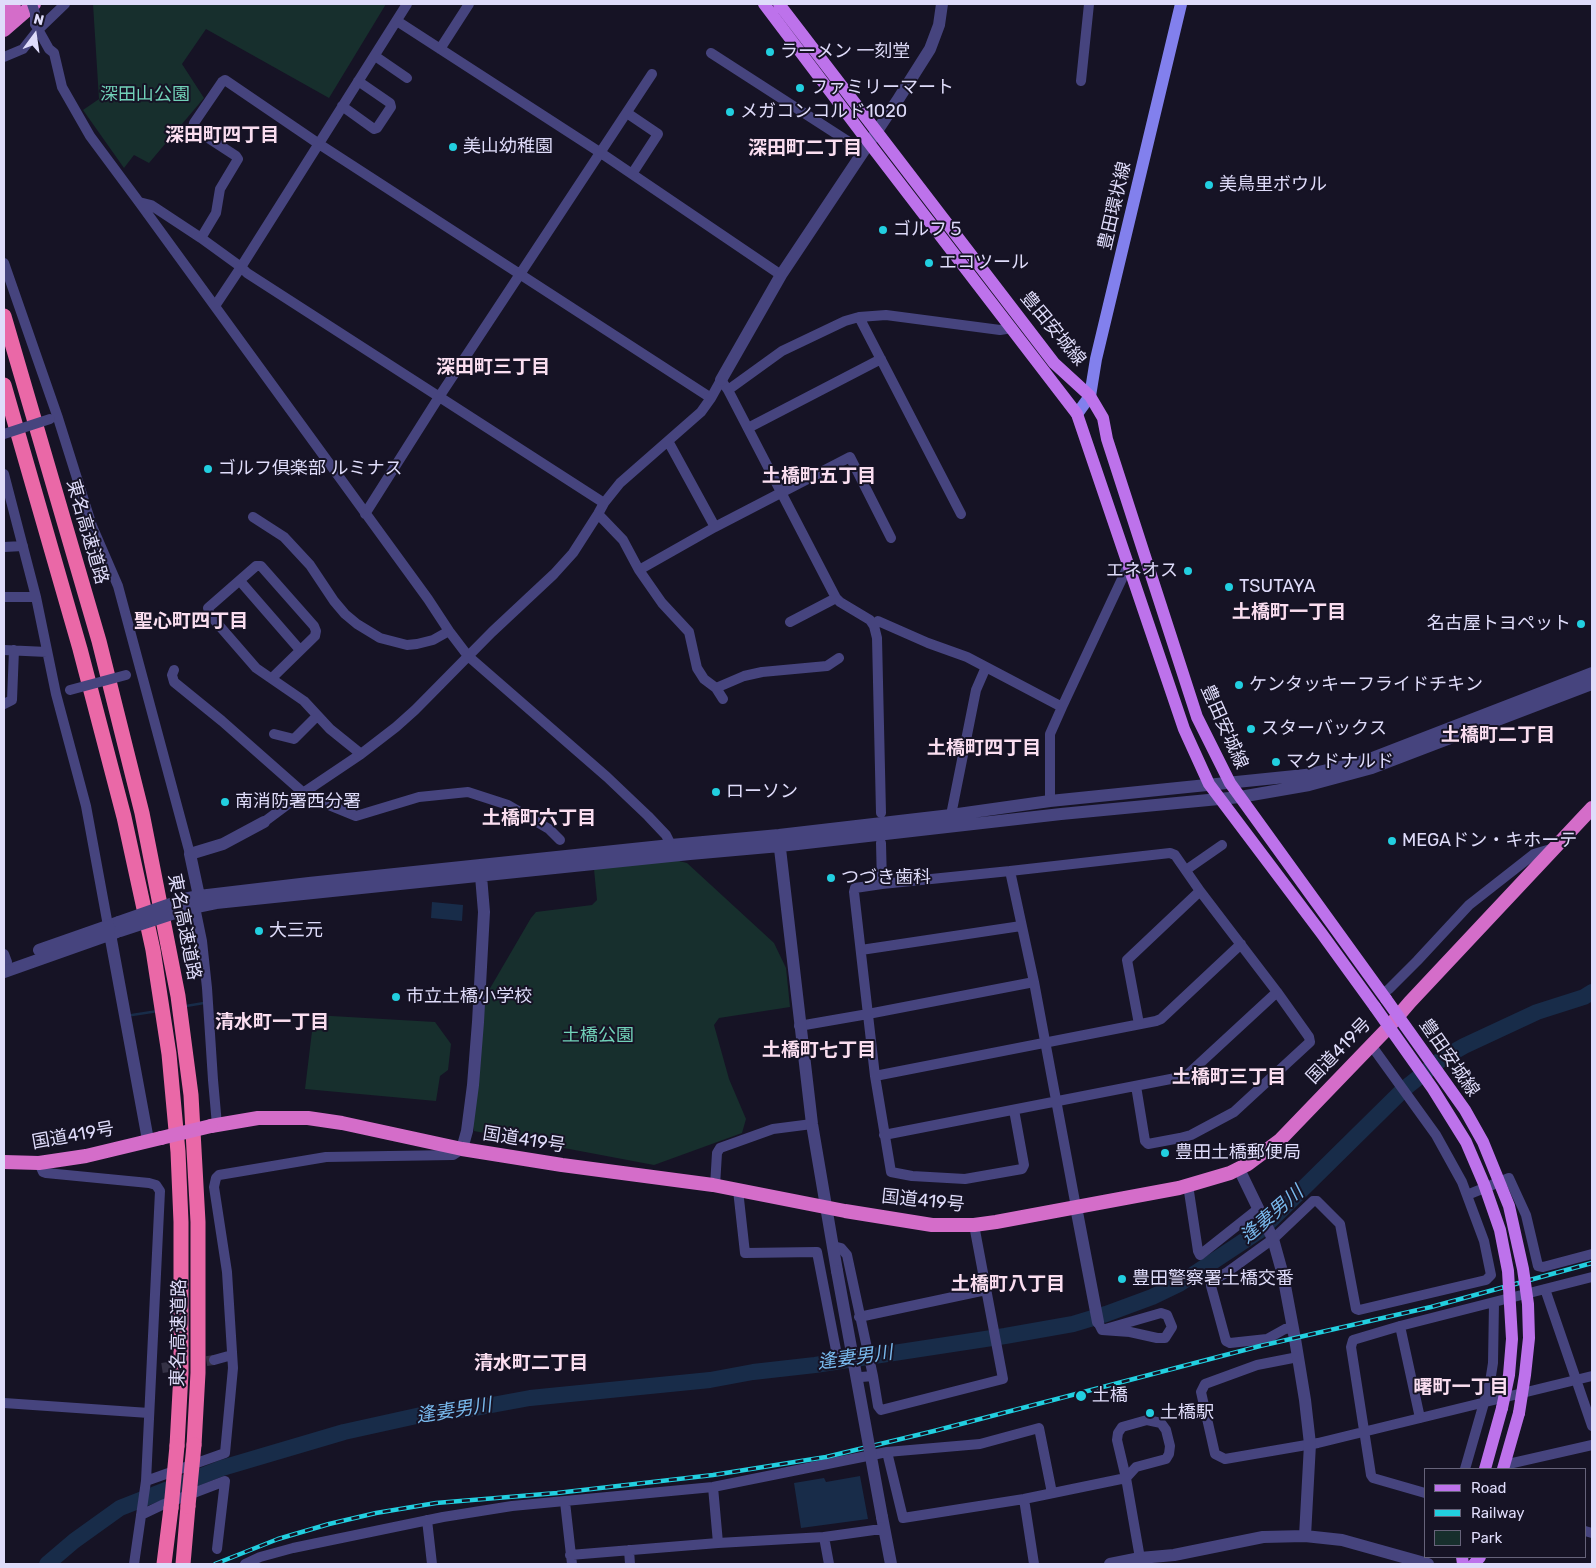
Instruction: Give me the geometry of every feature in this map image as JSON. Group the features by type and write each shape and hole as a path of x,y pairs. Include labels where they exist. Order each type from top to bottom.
{"highway":[{"path":"4,13 10,4"},
{"path":"4,13 28,5"},
{"path":"4,30 28,5"},
{"name":"東名高速道路","path":"4,316 101,651 142,813 178,996 191,1095 198,1222 198,1372 194,1445 183,1561"},
{"name":"東名高速道路","path":"4,385 80,649 124,817 153,950 169,1054 182,1222 181,1373 177,1446 164,1564"},
{"name":"国道419号","path":"4,1162 39,1163 86,1156 155,1139 258,1118 308,1118 342,1123 462,1149 715,1186 932,1225 974,1225 1188,1185 1213,1179 1239,1169 1280,1140 1592,808"}],"main road":[{"name":"豊田安城線","path":"764,4 866,147 1012,328 1077,414 1184,729 1209,784 1375,1007 1433,1089 1466,1142 1484,1184 1500,1230 1508,1271 1512,1338 1509,1375 1485,1468"},
{"name":"豊田安城線","path":"779,4 1054,363 1090,396 1103,418 1107,439 1197,717 1230,783 1465,1110 1483,1142 1509,1206 1523,1269 1528,1304 1526,1375 1519,1413 1503,1467"},
{"name":"豊田環状線","path":"1077,414 1090,396 1096,360 1181,4"}],"street":[{"path":"4,57 23,49 36,27 65,4"},
{"path":"215,306 407,4"},
{"path":"440,49 469,4"},
{"path":"724,385 781,275 930,48 939,25 942,4"},
{"path":"1081,81 1089,4"},
{"path":"28,5 35,13 36,27 54,53 62,87 90,136 468,656 614,783 666,835 671,845"},
{"path":"397,21 602,153 781,275"},
{"path":"711,53 866,147"},
{"path":"375,56 407,78"},
{"path":"365,514 652,74"},
{"path":"201,238 216,213 220,189 238,159 193,128 194,123 225,80 319,144 711,398"},
{"path":"342,106 374,128 378,128 391,107 390,103 358,81"},
{"path":"627,113 658,134 632,174"},
{"path":"139,202 151,205 201,238 247,273 604,503"},
{"path":"4,263 54,418 92,526 118,586 190,854 190,902 202,941 207,988 214,1126"},
{"path":"190,854 223,844 264,822 396,727 554,574 573,553 604,503 620,483 701,412 724,385 782,351 845,321 859,318 886,315 1000,330 1012,328"},
{"path":"859,318 961,514"},
{"path":"748,428 881,360"},
{"path":"724,385 836,598 870,620 874,626 877,638 881,813"},
{"path":"4,434 54,418"},
{"path":"668,441 714,527"},
{"path":"639,570 714,527 850,458 891,538"},
{"path":"4,474 36,597 56,694 86,806 114,928 155,1139"},
{"path":"598,514 623,540 639,570 662,603 689,632 697,668 704,679 716,688 723,699"},
{"path":"253,517 284,537 310,565 345,614 380,638 407,645 424,643 449,631"},
{"path":"4,547 23,546"},
{"path":"272,678 315,636 316,631 314,626 261,566 256,566 208,608 210,615 256,668 304,701 330,729 361,754"},
{"path":"1050,801 1050,734 1128,566"},
{"path":"240,581 300,650"},
{"path":"4,597 36,597"},
{"path":"790,622 836,598"},
{"path":"874,626 878,621 966,657 1062,707"},
{"path":"4,704 12,700 9,650 47,652"},
{"path":"716,688 744,676 762,672 827,666 839,658"},
{"path":"951,815 976,690 986,667"},
{"path":"174,670 172,675 174,682 307,796 356,816 419,797 468,792 508,805 550,829 560,840"},
{"path":"56,694 142,672"},
{"path":"190,902 216,903 690,854 1050,801 1305,775 1367,760 1592,673"},
{"path":"5,962 190,902 671,845 779,841 1240,797 1308,785 1372,768 1592,684"},
{"path":"274,734 294,739 317,716"},
{"path":"779,841 812,1124 891,1564"},
{"path":"881,843 882,884"},
{"path":"1186,870 1222,844"},
{"path":"1384,997 1389,989 1469,905 1534,854 1555,847"},
{"path":"1014,1110 1024,1165 1022,1169 965,1178 931,1178 894,1174 891,1172 875,1076 855,888 1170,853 1175,855 1277,992 1309,1037 1310,1042 1234,1112 1191,1135 1148,1144 1145,1141 1136,1086"},
{"path":"1010,871 1034,982 1100,1326"},
{"path":"146,1483 225,1453 233,1368 227,1272 214,1187 216,1178 219,1175 326,1157 452,1155 462,1149 467,1131 473,1085 484,912 481,876"},
{"path":"1139,1024 1127,960 1200,891"},
{"path":"861,950 1021,926"},
{"path":"875,1076 1161,1019 1241,944"},
{"path":"800,1026 1034,982"},
{"path":"884,1135 1186,1076 1277,992"},
{"path":"1292,1328 1266,1339 1226,1341 1211,1286 1212,1281 1226,1274 1273,1239 1313,1201 1316,1201 1340,1224 1356,1308 1359,1310 1486,1280 1491,1275 1484,1241 1467,1195 1436,1135 1371,1045"},
{"path":"715,1186 717,1153 720,1148 772,1129 812,1124"},
{"path":"39,1163 46,1174 148,1183 156,1185 160,1191 146,1483 134,1564"},
{"path":"1239,1169 1273,1239 1283,1275 1298,1357 1310,1444 1305,1536"},
{"path":"1467,1195 1510,1178 1526,1215 1538,1266 1543,1267 1592,1254"},
{"path":"1188,1185 1200,1255 1260,1211"},
{"path":"738,1190 745,1253 818,1252 836,1350"},
{"path":"833,1246 841,1248 847,1255 878,1406 881,1410 1003,1379 974,1225"},
{"path":"1424,1492 1373,1478 1371,1475 1351,1347 1353,1340 1400,1326 1592,1277"},
{"path":"1545,1289 1592,1426"},
{"path":"859,1317 986,1290"},
{"path":"1465,1468 1490,1382 1493,1363 1494,1302"},
{"path":"1161,1313 1167,1315 1172,1327 1165,1338 1157,1338 1100,1326 1161,1313"},
{"path":"1400,1326 1420,1418"},
{"path":"214,1360 232,1355"},
{"path":"1298,1357 1257,1365 1205,1384 1201,1392 1215,1454 1225,1460 1310,1444 1592,1376"},
{"path":"151,1370 162,1368"},
{"path":"861,1377 872,1374"},
{"path":"4,1403 149,1414"},
{"path":"887,1452 903,1518 1052,1494 1126,1478 1136,1468 1166,1460 1170,1446 1166,1430 1161,1423 1147,1420 1122,1427 1118,1433 1117,1440 1126,1478 1141,1561"},
{"path":"245,1564 260,1557 293,1548 427,1520 512,1506 713,1487 887,1452 980,1444 1039,1428 1052,1494"},
{"path":"1503,1467 1592,1445"},
{"path":"1121,1456 1126,1462 1136,1468"},
{"path":"141,1513 225,1481 217,1549"},
{"path":"713,1487 718,1543"},
{"path":"1024,1499 1034,1564"},
{"path":"565,1502 571,1560 629,1550 824,1537 883,1524"},
{"path":"427,1520 432,1564"},
{"path":"1110,1564 1141,1561 1263,1537 1305,1536 1342,1540 1428,1564"},
{"path":"824,1537 829,1564"},
{"path":"629,1550 630,1564"}],"green space":[{"name":"深田山公園","path":"93,4 386,4 329,98 206,29 182,64 204,98 149,163 134,155 124,168 83,110 99,99"},
{"name":"土橋公園","path":"675,860 687,863 774,943 786,968 790,1007 719,1018 714,1025 729,1079 746,1119 742,1133 654,1165 474,1131 485,997 531,918 536,912 592,905 597,900 594,869"},
{"path":"314,1015 435,1022 451,1044 448,1070 440,1076 436,1101 305,1089"}],"water":[{"path":"432,902 463,905 462,921 431,918"},
{"path":"860,1476 868,1519 801,1528 794,1483 824,1478 826,1482"}],"waterway":[{"name":"逢妻男川","path":"47,1564 74,1541 120,1508 222,1468 344,1432 430,1413 470,1409 530,1398 710,1380 753,1372 815,1365 1005,1336 1073,1324 1152,1297 1179,1284 1262,1229 1404,1089 1443,1058 1464,1046 1537,1012 1584,997 1592,992"},
{"path":"186,1006 204,1003"},
{"path":"132,1015 158,1011"}],"tunnel":[{"path":"162,1368 214,1360"}],"railway":[{"path":"215,1564 278,1539 376,1513 436,1503 557,1493 713,1475 826,1457 934,1431 1260,1346 1431,1307 1592,1263"}],"place":[{"name":"ラーメン 一刻堂","path":"770,52"},
{"name":"ファミリーマート","path":"800,88"},
{"name":"メガコンコルド1020","path":"730,112"},
{"name":"美山幼稚園","path":"453,147"},
{"name":"美鳥里ボウル","path":"1209,185"},
{"name":"ゴルフ５","path":"883,230"},
{"name":"エコツール","path":"929,263"},
{"name":"ゴルフ倶楽部 ルミナス","path":"208,469"},
{"name":"エネオス","path":"1188,571"},
{"name":"TSUTAYA","path":"1229,587"},
{"name":"名古屋トヨペット","path":"1581,624"},
{"name":"ケンタッキーフライドチキン","path":"1239,685"},
{"name":"スターバックス","path":"1251,729"},
{"name":"マクドナルド","path":"1276,762"},
{"name":"ローソン","path":"716,792"},
{"name":"南消防署西分署","path":"225,802"},
{"name":"MEGAドン・キホーテ","path":"1392,841"},
{"name":"つづき歯科","path":"831,878"},
{"name":"大三元","path":"259,931"},
{"name":"市立土橋小学校","path":"396,997"},
{"name":"豊田土橋郵便局","path":"1165,1153"},
{"name":"豊田警察署土橋交番","path":"1122,1279"},
{"name":"土橋","path":"1081,1396"},
{"name":"土橋駅","path":"1150,1413"}],"district":[{"name":"深田町四丁目","path":"222,136"},
{"name":"深田町二丁目","path":"805,149"},
{"name":"深田町三丁目","path":"493,368"},
{"name":"土橋町五丁目","path":"819,477"},
{"name":"土橋町一丁目","path":"1289,613"},
{"name":"聖心町四丁目","path":"191,622"},
{"name":"土橋町二丁目","path":"1498,736"},
{"name":"土橋町四丁目","path":"984,749"},
{"name":"土橋町六丁目","path":"539,819"},
{"name":"清水町一丁目","path":"272,1023"},
{"name":"土橋町七丁目","path":"819,1051"},
{"name":"土橋町三丁目","path":"1229,1078"},
{"name":"土橋町八丁目","path":"1008,1285"},
{"name":"清水町二丁目","path":"531,1364"},
{"name":"曙町一丁目","path":"1461,1388"}]}
